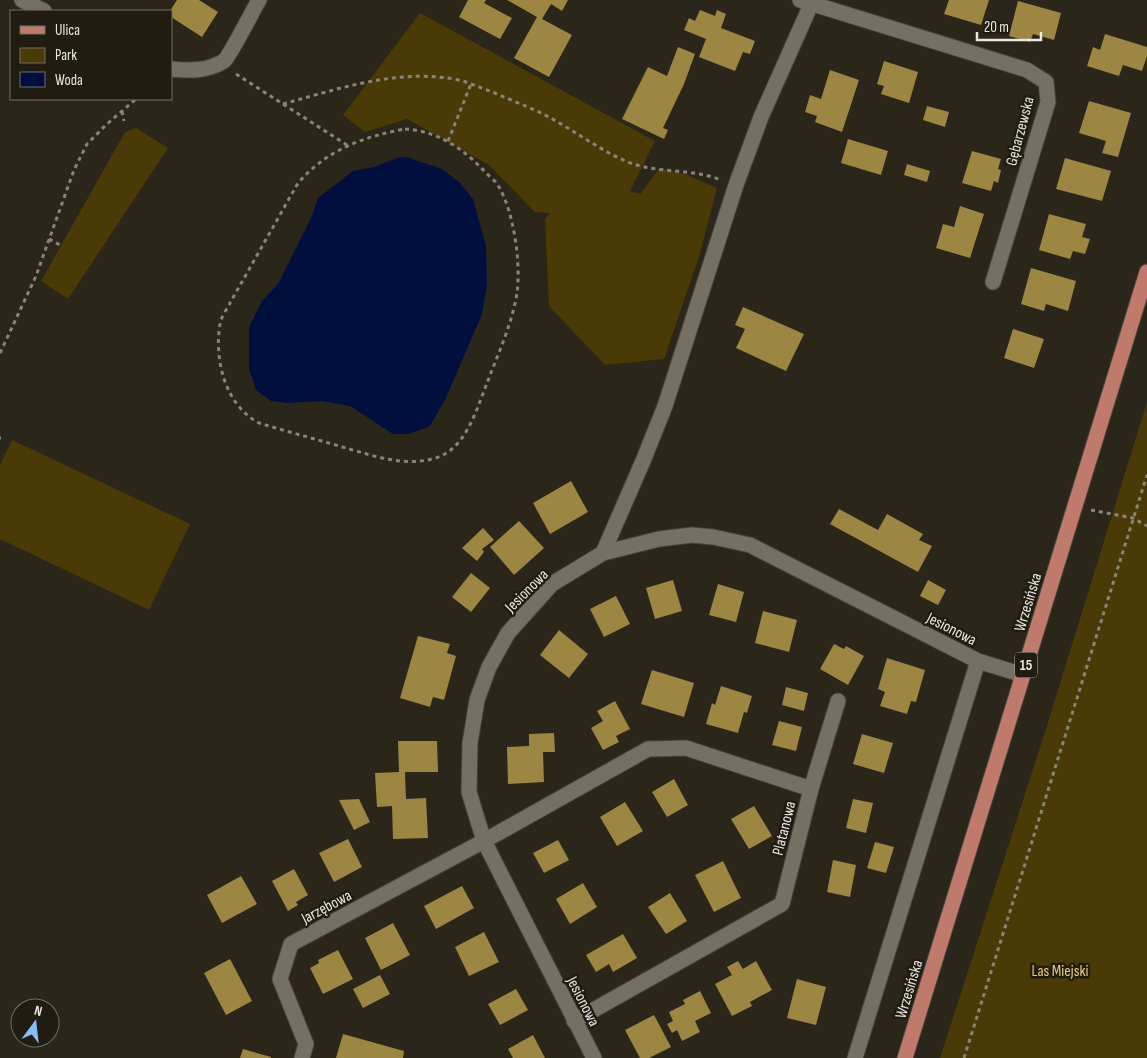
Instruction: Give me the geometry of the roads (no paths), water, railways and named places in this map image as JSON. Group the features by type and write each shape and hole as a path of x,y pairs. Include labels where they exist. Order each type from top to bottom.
{"main road":[{"name":"Wrzesińska","path":"905,1058 1147,272"}],"street":[{"path":"22,0 42,10"},
{"path":"172,69 206,69 226,60 259,0"},
{"path":"602,553 665,406 736,185 808,1"},
{"name":"Gębarzewska","path":"808,1 1027,70 1046,82 1048,102 993,282"},
{"name":"Jesionowa","path":"594,1058 484,841 469,792 470,743 477,700 489,667 508,634 552,584 602,553 659,538 692,535 713,537 750,545 978,661 1023,675"},
{"path":"854,1058 978,661"},
{"path":"811,789 838,701"},
{"name":"Platanowa","path":"484,841 648,749 686,748 811,789 782,904 574,1021"},
{"name":"Jarzębowa","path":"302,1058 306,1044 280,979 291,944 484,841"}],"water":[{"path":"406,157 442,169 459,182 473,199 486,246 487,284 482,314 445,400 430,426 409,434 393,434 350,406 322,401 288,403 271,401 256,390 249,369 249,327 262,301 278,284 311,218 318,198 353,171"}],"park label":[{"name":"Las Miejski","path":"1060,970"}]}
